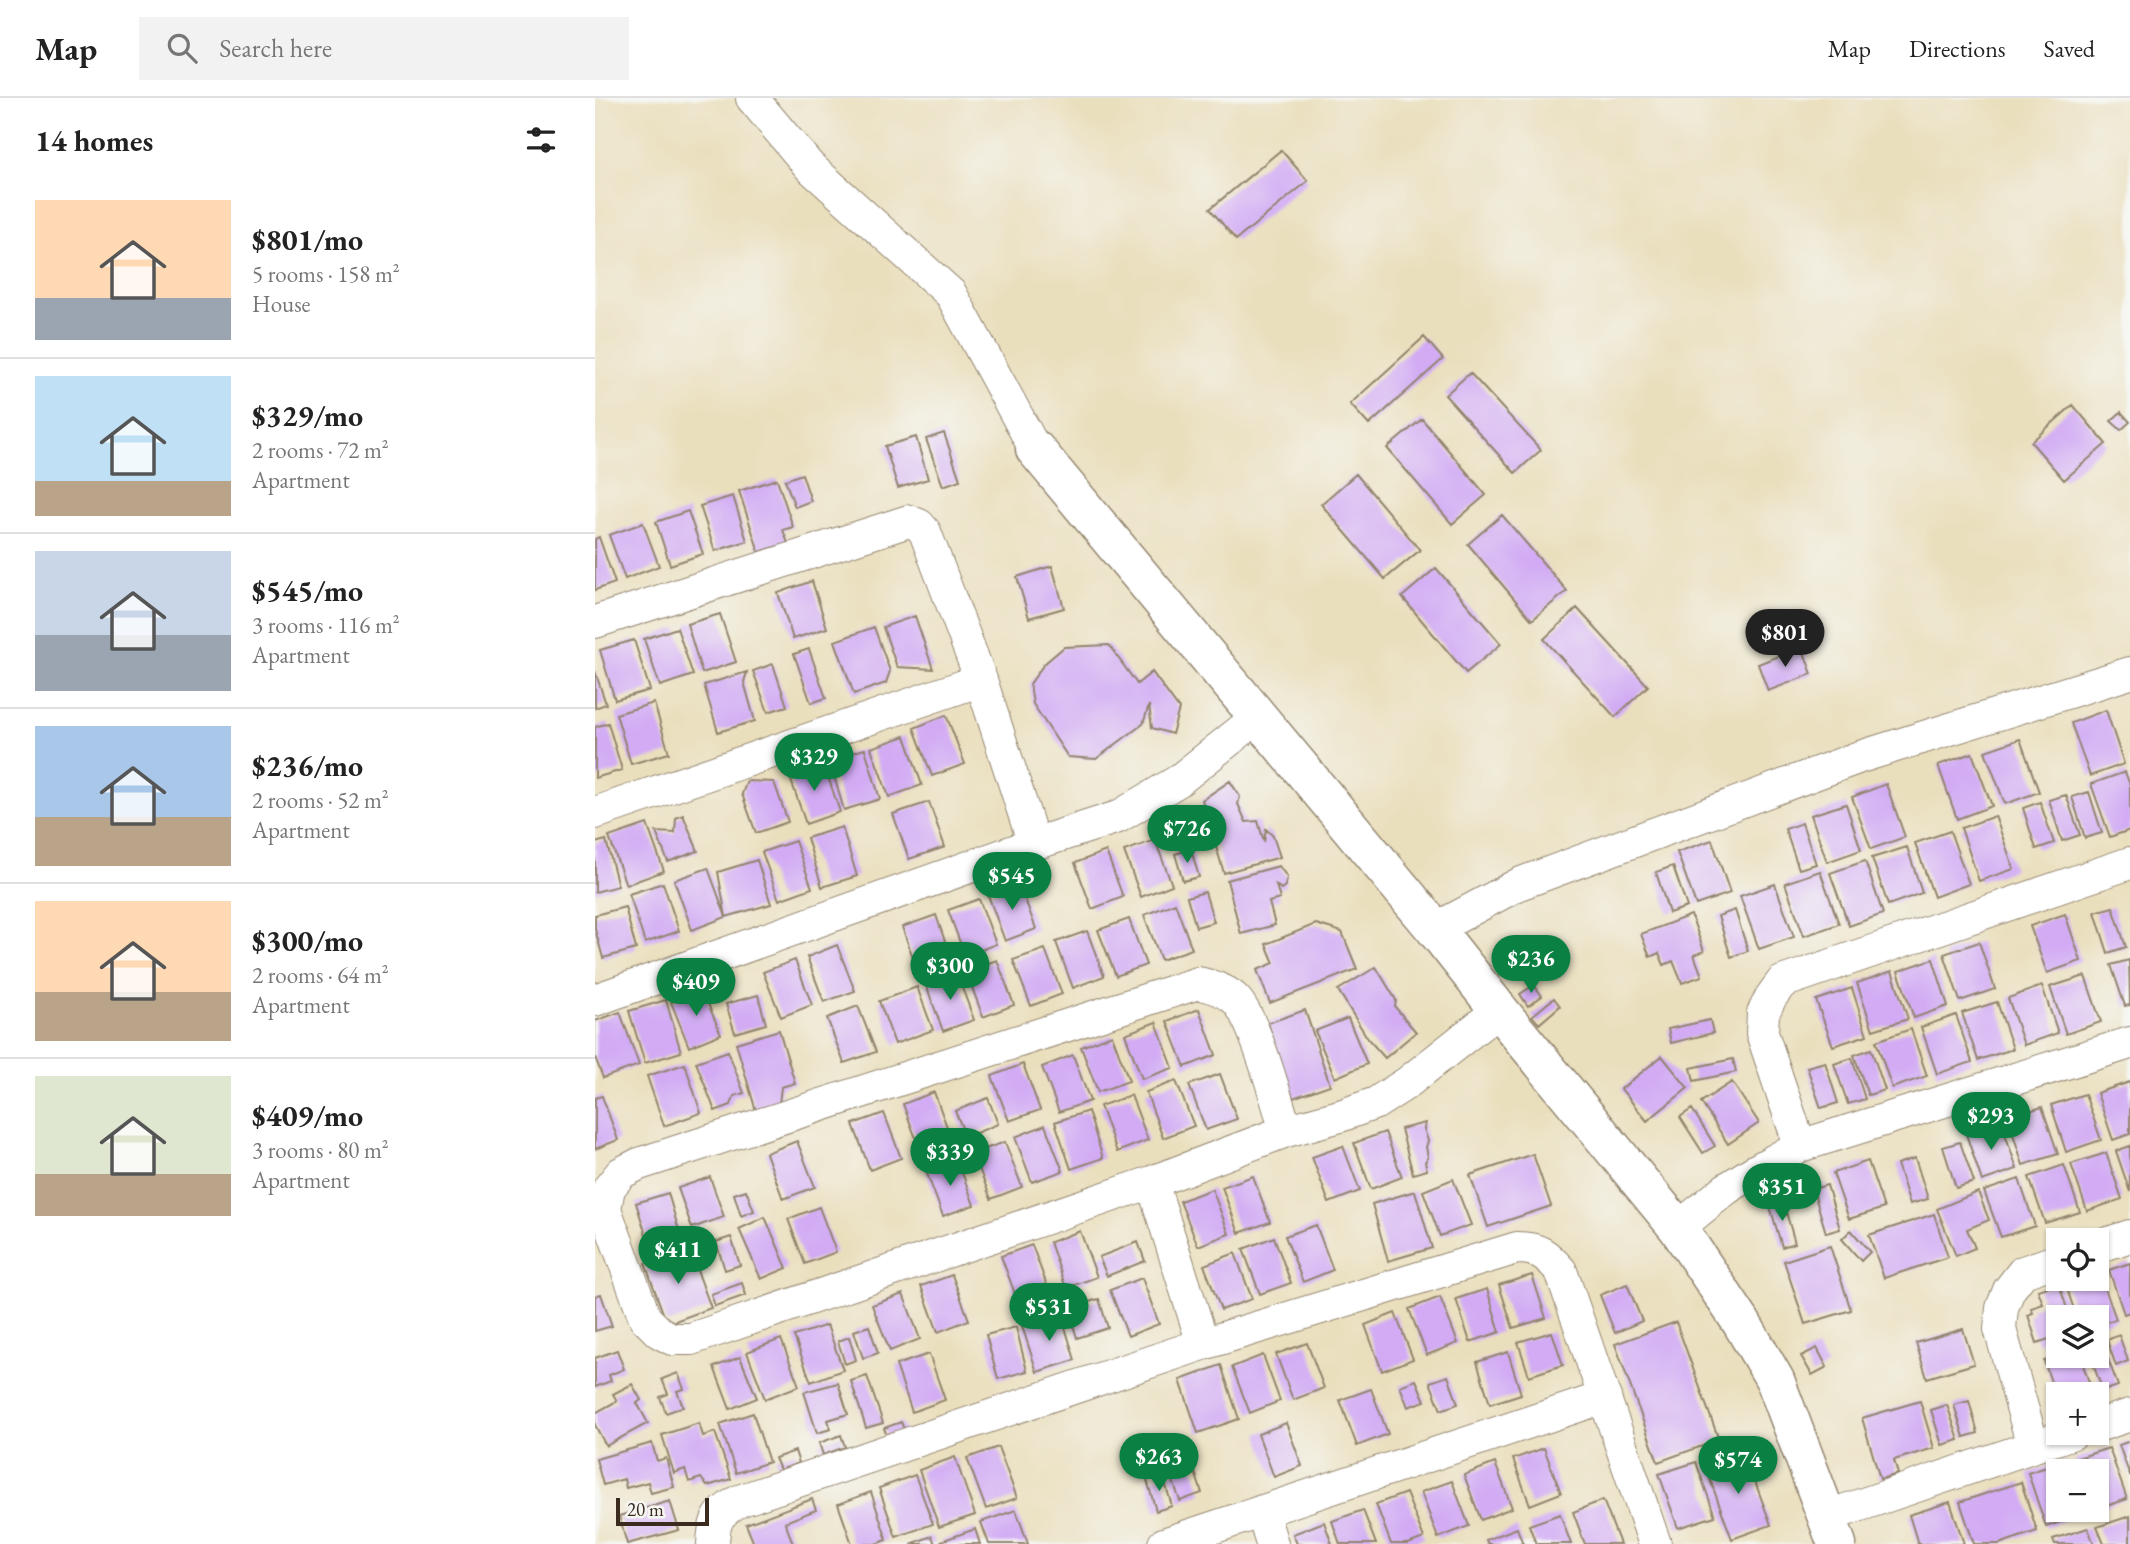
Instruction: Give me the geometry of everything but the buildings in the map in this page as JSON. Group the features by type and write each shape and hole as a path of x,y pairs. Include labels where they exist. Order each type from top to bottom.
{"street":[{"path":"753,98 810,167 951,294 1035,449 1435,929 1678,1228 1741,1322 1775,1380 1833,1530 2046,1442"},
{"path":"595,622 909,521 919,525 925,532 981,680 1034,844"},
{"path":"1435,929 1519,884 1833,767 2130,673"},
{"path":"595,814 981,680"},
{"path":"595,1000 1034,844 1118,817 1178,781 1258,718"},
{"path":"1800,1146 1762,1033 1763,1013 1770,997 1782,982 2130,863"},
{"path":"1286,1131 1249,1018 1234,998 1216,988 1198,983 639,1164 621,1173 609,1188 605,1209 645,1318 659,1332 672,1339 691,1339 1152,1182 1286,1131 1340,1116 1376,1102 1407,1083 1499,1010"},
{"path":"1678,1228 1725,1189 1800,1146 2130,1043"},
{"path":"1152,1182 1203,1344"},
{"path":"2109,1243 2130,1236"},
{"path":"713,1544 714,1527 722,1511 739,1501 1203,1344 1517,1248 1531,1248 1547,1255 1561,1271 1655,1544"},
{"path":"2033,1446 2000,1329 2002,1308 2009,1290 2023,1272 2046,1264"},
{"path":"1164,1544 1605,1396"},
{"path":"2109,1422 2130,1415"},
{"path":"1262,1510 1272,1544"}]}
